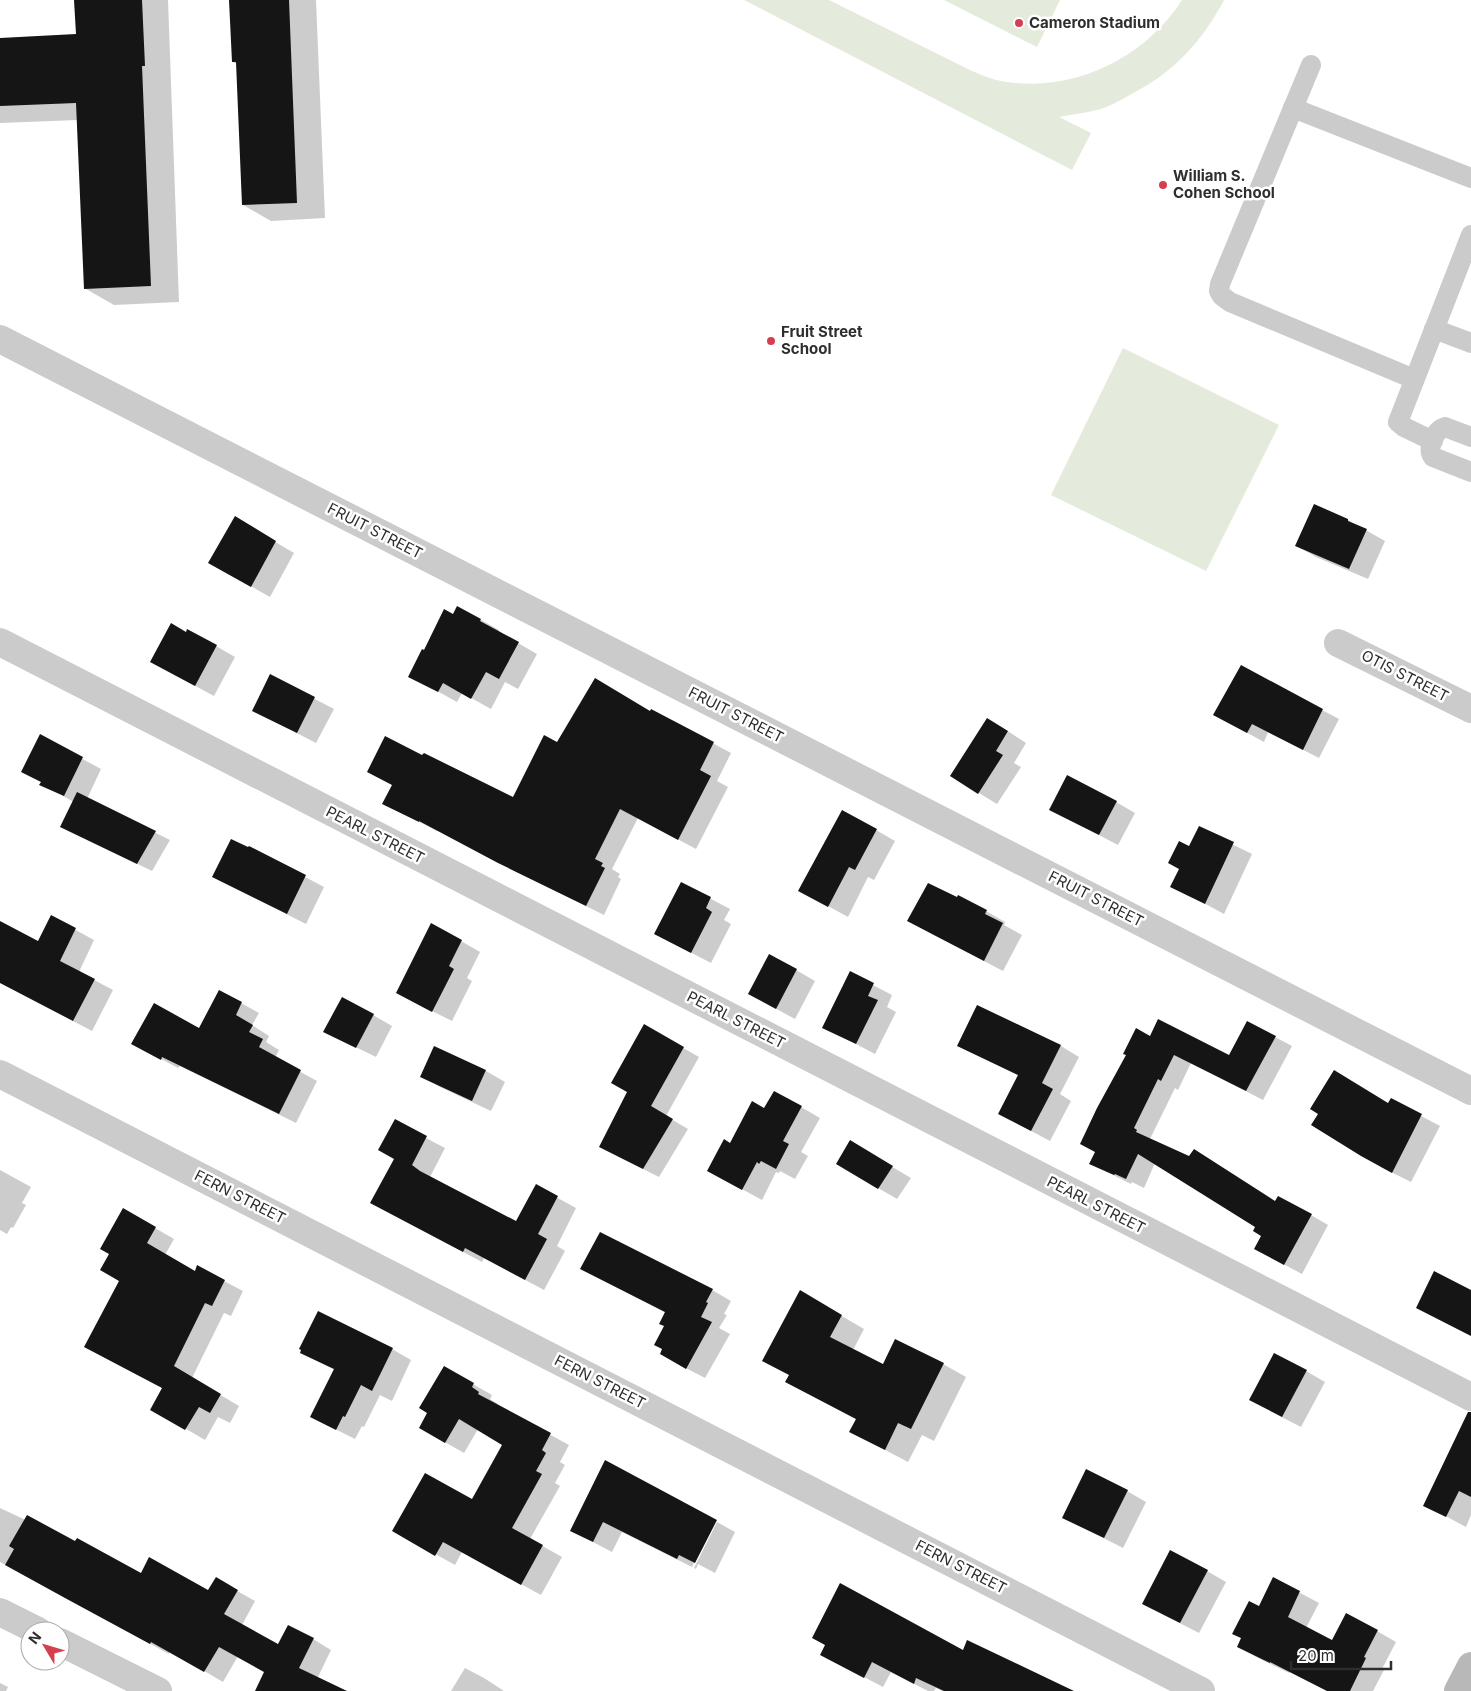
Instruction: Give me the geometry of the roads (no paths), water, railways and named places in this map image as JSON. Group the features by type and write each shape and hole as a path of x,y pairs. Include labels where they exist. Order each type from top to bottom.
{"street":[{"name":"FRUIT STREET","path":"0,340 1471,1091"},
{"name":"PEARL STREET","path":"0,642 1471,1397"},
{"name":"OTIS STREET","path":"1338,643 1471,709"},
{"name":"FERN STREET","path":"0,1074 1201,1691"},
{"path":"0,1612 20,1622"},
{"path":"70,1647 158,1691"},
{"path":"1458,1691 1471,1666"}],"lane":[{"path":"1311,65 1224,274 1219,291 1230,302 1414,379"},
{"path":"1293,108 1471,178"},
{"path":"1433,441 1404,428 1398,422 1471,235"},
{"path":"1434,329 1471,344"},
{"path":"1471,437 1445,427 1437,432 1430,450 1430,454 1433,457 1471,472"}],"place":[{"name":"Cameron Stadium","path":"1019,23"},
{"name":"William S. Cohen School","path":"1163,185"},
{"name":"Fruit Street School","path":"771,341"}]}
